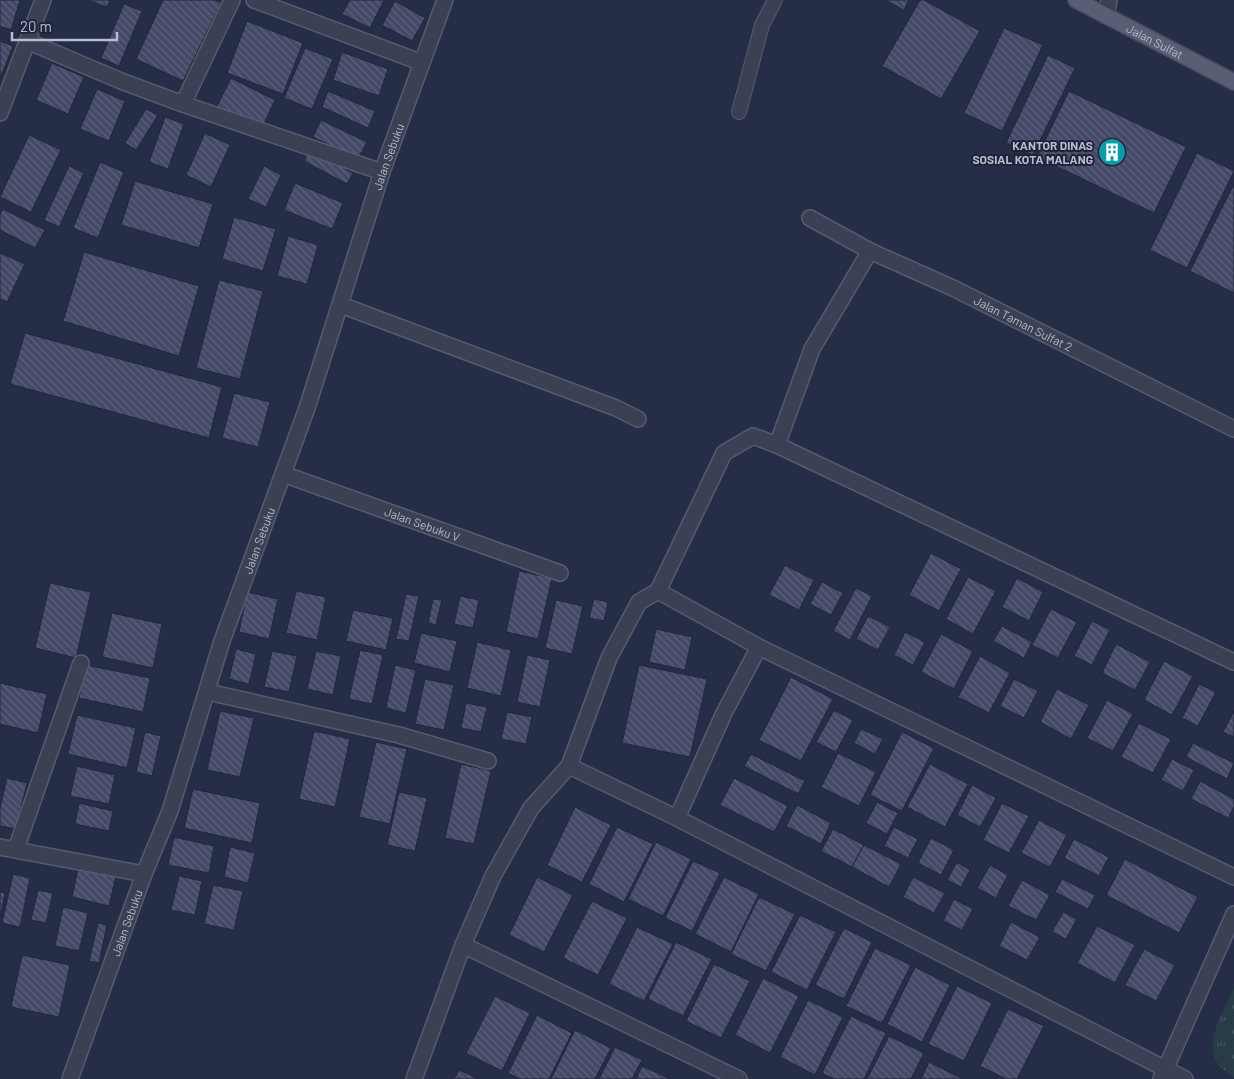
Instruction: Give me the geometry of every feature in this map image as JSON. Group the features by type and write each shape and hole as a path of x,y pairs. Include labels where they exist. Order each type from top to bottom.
{"main road":[{"name":"Jalan Sulfat","path":"1076,0 1234,82"}],"street":[{"path":"0,113 42,0"},
{"path":"183,104 232,0"},
{"path":"254,0 420,62"},
{"name":"Jalan Sebuku","path":"70,1079 144,874 170,811 208,692 222,641 283,474 341,305 382,172 420,62 445,0"},
{"path":"1106,16 1109,0"},
{"path":"27,41 121,81 183,104 382,172"},
{"name":"Jalan Taman Sulfat 2","path":"810,218 870,251 961,293 1234,429"},
{"path":"777,445 812,349 870,251"},
{"path":"341,305 616,408 638,419"},
{"path":"414,1079 464,945 494,876 531,808 569,766 609,658 639,602 658,591 724,453 753,436 777,445 1234,662"},
{"name":"Jalan Sebuku V","path":"283,474 560,573"},
{"path":"658,591 759,647 1234,877"},
{"path":"677,818 724,713 759,647"},
{"path":"16,849 81,663"},
{"path":"208,692 400,735 488,761"},
{"path":"569,766 677,818 1163,1075 1185,1079"},
{"path":"0,847 144,874"},
{"path":"1163,1075 1234,914"},
{"path":"464,945 739,1079"}],"lane":[{"path":"739,112 762,25 775,0"}],"green space":[{"path":"1234,988 1234,1077 1222,1068 1215,1058 1213,1047 1217,1024"}],"building":[{"path":"0,0 20,0 11,30 0,26"},
{"path":"87,0 110,0 107,7"},
{"path":"163,0 215,0 221,3 183,81 136,59"},
{"path":"350,0 384,0 370,28 342,14"},
{"path":"885,0 909,0 904,10"},
{"path":"920,0 924,0 980,31 941,99 882,66"},
{"path":"395,1 425,18 412,41 382,25"},
{"path":"124,4 142,11 119,66 101,58"},
{"path":"247,21 303,43 283,94 227,73"},
{"path":"1004,28 1043,45 1002,131 964,113"},
{"path":"0,41 13,46 1,76 0,76"},
{"path":"305,48 333,59 312,109 284,98"},
{"path":"342,52 388,69 379,96 333,80"},
{"path":"1048,55 1075,68 1033,155 1006,143"},
{"path":"52,63 84,77 68,114 36,100"},
{"path":"231,78 275,100 262,128 217,106"},
{"path":"97,89 125,101 109,141 80,129"},
{"path":"328,91 375,111 368,128 322,107"},
{"name":"KANTOR DINAS SOSIAL KOTA MALANG","path":"1069,91 1186,147 1154,213 1037,157"},
{"path":"146,109 158,115 136,150 125,143"},
{"path":"165,117 184,124 168,169 149,162"},
{"path":"321,120 367,142 358,159 313,137"},
{"path":"205,133 230,145 211,187 186,175"},
{"path":"29,135 61,150 31,212 0,197"},
{"path":"310,150 353,173 347,184 304,161"},
{"path":"1197,153 1234,171 1187,268 1150,250"},
{"path":"100,162 124,172 98,238 73,228"},
{"path":"69,166 84,173 59,227 44,220"},
{"path":"264,166 281,175 266,207 248,199"},
{"path":"135,181 213,204 199,248 121,225"},
{"path":"295,183 343,203 332,229 284,210"},
{"path":"1234,184 1234,293 1190,271"},
{"path":"3,209 45,230 35,248 0,230 0,214"},
{"path":"234,217 276,229 263,271 222,259"},
{"path":"288,236 318,245 307,284 277,276"},
{"path":"84,252 199,286 179,356 63,321"},
{"path":"0,253 25,264 7,302 0,299"},
{"path":"219,280 263,291 240,379 196,368"},
{"path":"25,333 222,387 209,438 10,384"},
{"path":"234,393 270,402 258,447 222,438"},
{"path":"931,553 961,569 939,611 909,595"},
{"path":"785,565 814,580 799,610 769,595"},
{"path":"519,571 552,578 538,639 506,632"},
{"path":"968,577 996,591 973,634 946,619"},
{"path":"1017,578 1043,592 1029,621 1002,607"},
{"path":"822,582 843,593 831,615 810,604"},
{"path":"50,583 91,592 76,658 35,648"},
{"path":"856,588 872,596 850,640 833,631"},
{"path":"296,591 326,597 317,640 286,633"},
{"path":"247,592 278,599 269,639 239,632"},
{"path":"406,594 419,596 409,641 396,639"},
{"path":"460,596 479,600 473,628 454,624"},
{"path":"433,599 442,600 436,625 428,623"},
{"path":"594,599 608,602 604,621 589,618"},
{"path":"556,600 583,606 572,654 545,648"},
{"path":"1051,609 1077,622 1058,658 1032,645"},
{"path":"353,610 393,618 386,650 346,641"},
{"path":"112,613 162,624 153,668 102,657"},
{"path":"868,616 890,627 878,650 856,639"},
{"path":"1092,621 1110,630 1092,665 1074,656"},
{"path":"1002,626 1032,642 1024,658 993,641"},
{"path":"656,629 692,637 685,670 649,662"},
{"path":"905,632 925,642 913,665 894,655"},
{"path":"421,633 457,641 450,672 414,663"},
{"path":"941,634 973,651 954,689 921,672"},
{"path":"477,642 511,650 501,696 467,688"},
{"path":"1116,644 1150,662 1135,690 1102,673"},
{"path":"236,649 256,654 249,684 229,679"},
{"path":"360,650 383,655 372,704 349,699"},
{"path":"272,651 297,656 289,692 264,687"},
{"path":"316,651 341,656 333,695 307,689"},
{"path":"527,655 550,660 540,707 517,702"},
{"path":"980,656 1010,673 989,713 958,697"},
{"path":"1164,661 1193,676 1172,715 1144,700"},
{"path":"86,665 150,678 143,712 79,698"},
{"path":"395,665 416,670 406,713 386,708"},
{"path":"639,665 707,679 690,757 622,743"},
{"path":"791,677 833,699 801,761 759,740"},
{"path":"425,679 454,685 444,730 415,724"},
{"path":"1014,679 1038,691 1024,718 1000,706"},
{"path":"0,683 47,694 38,733 0,724"},
{"path":"1199,684 1216,692 1198,726 1182,718"},
{"path":"1057,689 1089,705 1071,739 1040,722"},
{"path":"1107,700 1133,714 1113,751 1087,738"},
{"path":"466,703 487,707 481,732 461,728"},
{"path":"834,710 853,720 836,752 816,742"},
{"path":"220,711 254,718 240,777 207,770"},
{"path":"1234,711 1234,737 1223,732"},
{"path":"507,712 532,717 526,744 501,739"},
{"path":"77,715 136,728 127,768 68,754"},
{"path":"1139,723 1171,739 1153,773 1121,757"},
{"path":"861,729 883,739 875,754 854,743"},
{"path":"314,731 350,739 335,807 299,799"},
{"path":"145,732 161,736 152,776 136,772"},
{"path":"902,732 934,748 902,811 870,795"},
{"path":"376,742 407,749 390,824 359,817"},
{"path":"1193,743 1234,763 1227,779 1186,757"},
{"path":"838,753 876,772 859,806 821,787"},
{"path":"751,754 805,781 798,794 744,766"},
{"path":"1172,759 1194,770 1183,791 1161,780"},
{"path":"461,764 491,771 474,844 445,838"},
{"path":"930,764 968,784 945,827 907,807"},
{"path":"77,766 115,775 109,804 70,796"},
{"path":"7,778 27,783 16,829 0,826 0,808"},
{"path":"734,778 788,806 774,832 720,805"},
{"path":"1200,781 1234,799 1234,807 1228,818 1191,799"},
{"path":"972,785 996,798 980,827 957,815"},
{"path":"193,789 260,803 252,843 184,828"},
{"path":"399,792 427,798 415,851 387,845"},
{"path":"877,802 898,813 887,834 866,823"},
{"path":"79,803 113,811 109,831 75,824"},
{"path":"1002,803 1029,816 1009,853 983,840"},
{"path":"797,805 831,823 821,844 786,826"},
{"path":"575,807 611,825 582,882 547,865"},
{"path":"1039,820 1067,835 1050,867 1021,853"},
{"path":"617,827 653,844 624,902 589,884"},
{"path":"894,827 918,839 908,858 884,846"},
{"path":"833,829 864,845 852,867 821,851"},
{"path":"174,837 214,846 209,873 168,865"},
{"path":"931,838 954,850 941,875 918,863"},
{"path":"1074,839 1109,857 1099,876 1064,858"},
{"path":"656,842 691,859 663,916 628,899"},
{"path":"864,845 901,864 889,887 852,867"},
{"path":"230,847 255,853 248,883 224,877"},
{"path":"1125,859 1198,897 1179,933 1106,895"},
{"path":"693,861 720,873 692,931 665,918"},
{"path":"957,862 970,870 961,887 947,880"},
{"path":"79,864 117,872 109,906 72,897"},
{"path":"990,865 1008,875 996,898 977,888"},
{"path":"13,874 30,878 20,927 2,923"},
{"path":"179,876 202,881 195,915 171,910"},
{"path":"537,877 573,895 544,952 509,935"},
{"path":"724,877 759,894 731,952 695,934"},
{"path":"913,877 945,893 934,913 903,897"},
{"path":"1062,879 1095,895 1088,909 1055,892"},
{"path":"1022,880 1050,895 1036,920 1008,906"},
{"path":"213,885 243,891 234,930 204,924"},
{"path":"38,890 53,893 46,923 31,920"},
{"path":"0,892 5,893 0,918"},
{"path":"759,897 795,914 766,971 731,954"},
{"path":"954,899 973,909 962,930 943,921"},
{"path":"592,901 627,918 598,975 563,958"},
{"path":"63,907 88,913 79,951 55,946"},
{"path":"1063,912 1077,919 1066,939 1052,932"},
{"path":"800,915 836,932 807,990 771,972"},
{"path":"1011,922 1040,937 1027,960 999,946"},
{"path":"98,923 107,925 99,963 89,961"},
{"path":"1097,926 1135,945 1115,983 1077,963"},
{"path":"637,927 673,944 644,1001 609,984"},
{"path":"844,928 872,942 844,999 815,985"},
{"path":"676,942 712,959 683,1016 648,999"},
{"path":"875,948 911,965 882,1023 846,1006"},
{"path":"1144,949 1175,965 1156,1001 1125,985"},
{"path":"22,955 70,965 59,1017 11,1007"},
{"path":"714,964 750,981 721,1038 686,1021"},
{"path":"915,967 950,985 922,1042 887,1024"},
{"path":"763,978 799,996 770,1053 735,1035"},
{"path":"957,986 992,1003 964,1061 928,1044"},
{"path":"495,996 530,1013 502,1071 466,1053"},
{"path":"808,1000 843,1017 815,1075 780,1057"},
{"path":"1008,1009 1044,1026 1017,1079 1006,1079 980,1066"},
{"path":"537,1015 572,1033 549,1079 520,1079 508,1073"},
{"path":"851,1016 886,1033 864,1079 834,1079 822,1073"},
{"path":"575,1030 611,1048 595,1079 551,1079"},
{"path":"889,1036 924,1053 911,1079 867,1079"},
{"path":"615,1047 642,1060 632,1079 599,1079"},
{"path":"929,1062 963,1079 921,1079"},
{"path":"642,1066 670,1079 636,1079"},
{"path":"459,1070 479,1079 454,1079"}],"place":[{"name":"KANTOR DINAS SOSIAL KOTA MALANG","path":"1112,152"}]}
